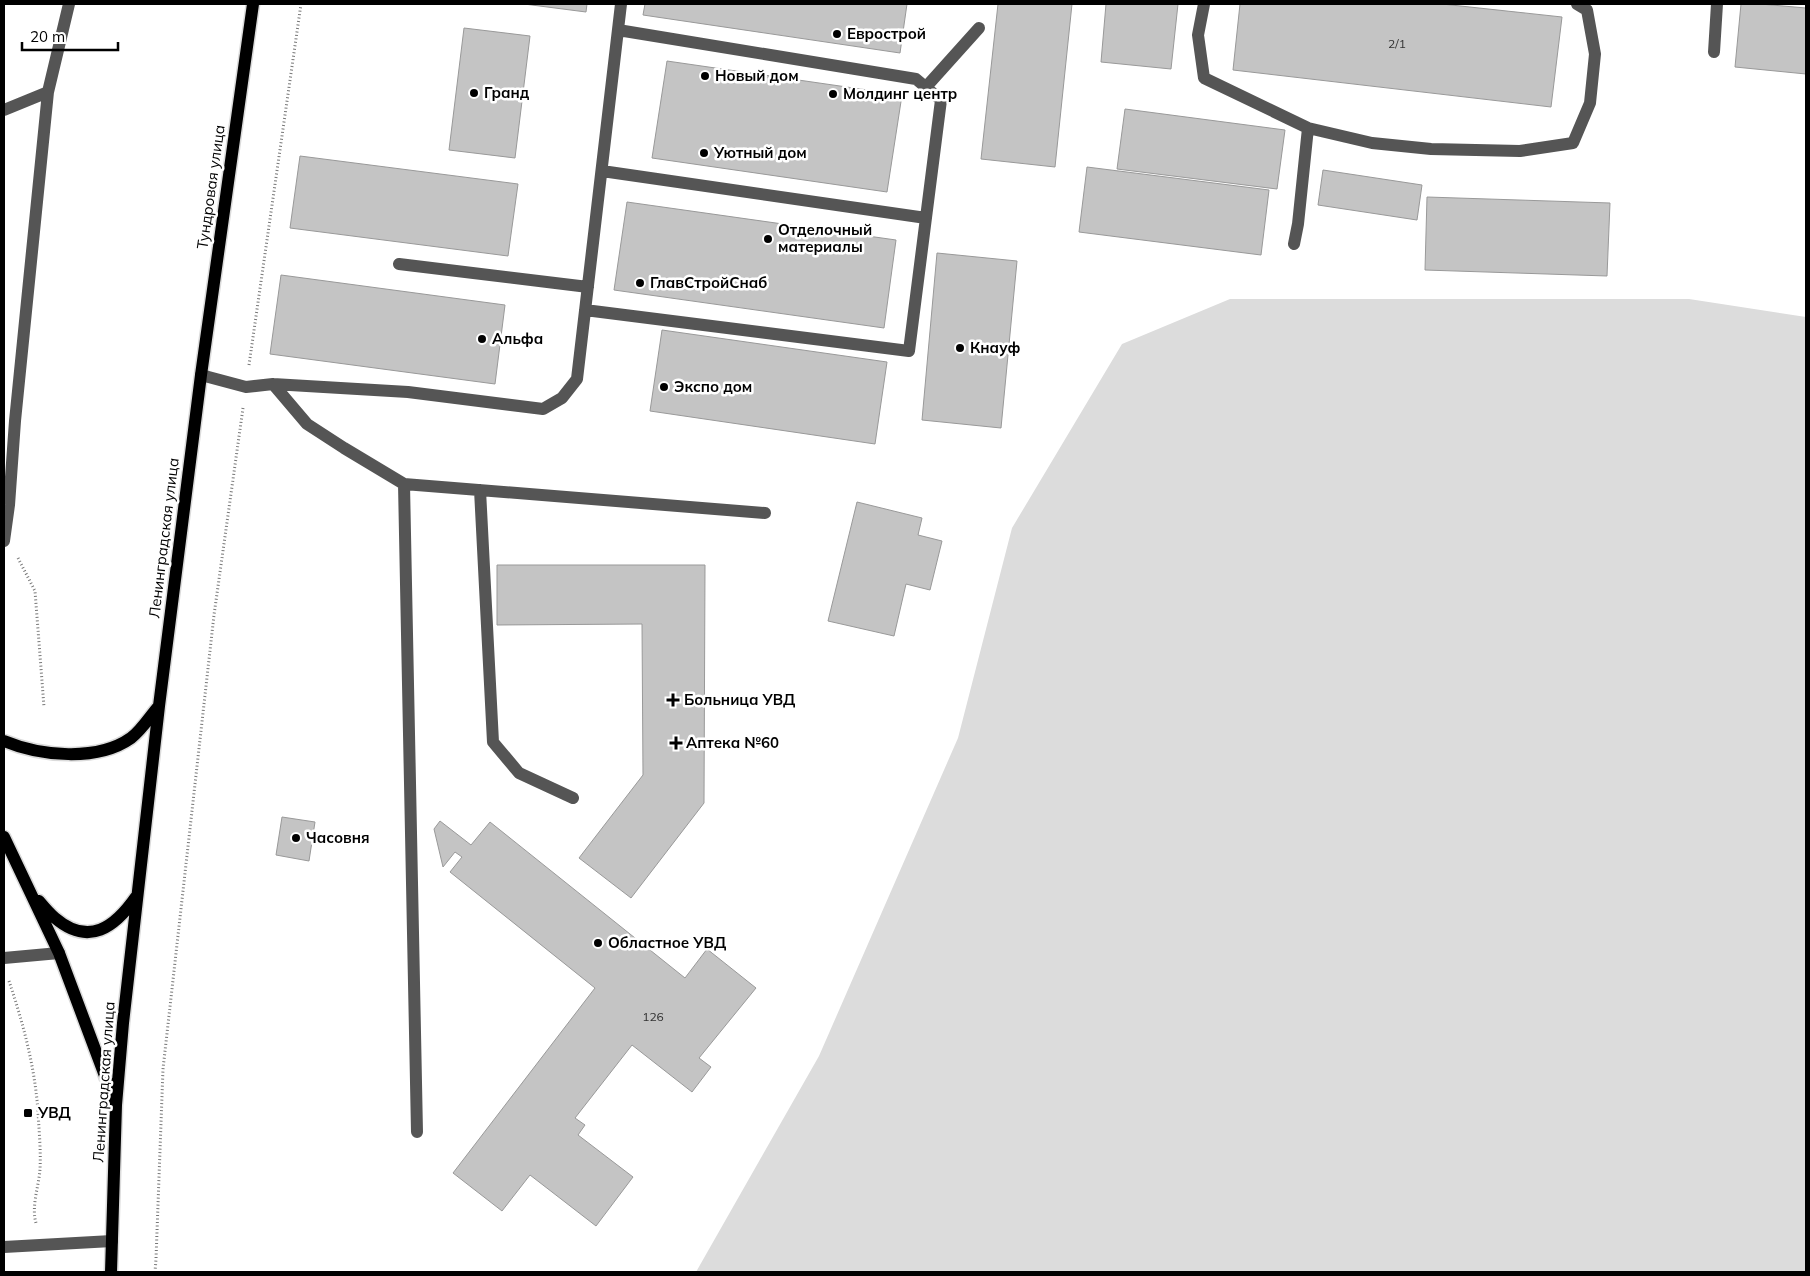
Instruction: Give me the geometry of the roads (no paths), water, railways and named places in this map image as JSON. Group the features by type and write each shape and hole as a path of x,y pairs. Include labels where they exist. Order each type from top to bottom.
{"main road":[{"name":"Тундровая улица","path":"201,375 253,4"},
{"name":"Ленинградская улица","path":"111,1272 116,1105 123,1023 159,706 201,375"},
{"path":"4,741 23,749 58,753 86,754 109,750 132,737 159,706"},
{"path":"4,837 59,953 116,1105"},
{"name":"Ленинградская улица","path":"32,895 56,919 69,928 80,932 91,932 102,930 112,924 125,913 137,895"}],"street":[{"path":"5,537 10,505 15,421 48,92 69,4"},
{"path":"201,375 246,387 273,384 408,392 542,409 562,398 577,379 621,4"},
{"path":"1204,4 1198,34 1204,78 1308,128 1372,142 1431,150 1520,150 1573,142 1590,103 1595,54 1587,10 1577,4"},
{"path":"1714,52 1717,4"},
{"path":"926,88 979,28"},
{"path":"585,310 909,351 940,100 916,79 618,30"},
{"path":"4,110 48,92"},
{"path":"1294,244 1298,224 1308,128"},
{"path":"602,171 926,218"},
{"path":"400,264 588,287"},
{"path":"273,384 307,424 404,484 765,512"},
{"path":"404,484 416,1132"},
{"path":"480,490 493,742 519,773 573,798"},
{"path":"4,958 59,953"},
{"path":"4,1247 112,1241"}],"place":[{"name":"Еврострой","path":"837,34"},
{"name":"Новый дом","path":"705,76"},
{"name":"Гранд","path":"474,93"},
{"name":"Молдинг центр","path":"833,94"},
{"name":"Уютный дом","path":"704,153"},
{"name":"Отделочный материалы","path":"768,239"},
{"name":"ГлавСтройСнаб","path":"640,283"},
{"name":"Альфа","path":"482,339"},
{"name":"Кнауф","path":"960,348"},
{"name":"Экспо дом","path":"664,387"},
{"name":"Больница УВД","path":"673,700"},
{"name":"Аптека №60","path":"676,743"},
{"name":"Часовня","path":"296,838"},
{"name":"Областное УВД","path":"598,943"},
{"name":"УВД","path":"28,1113"}]}
